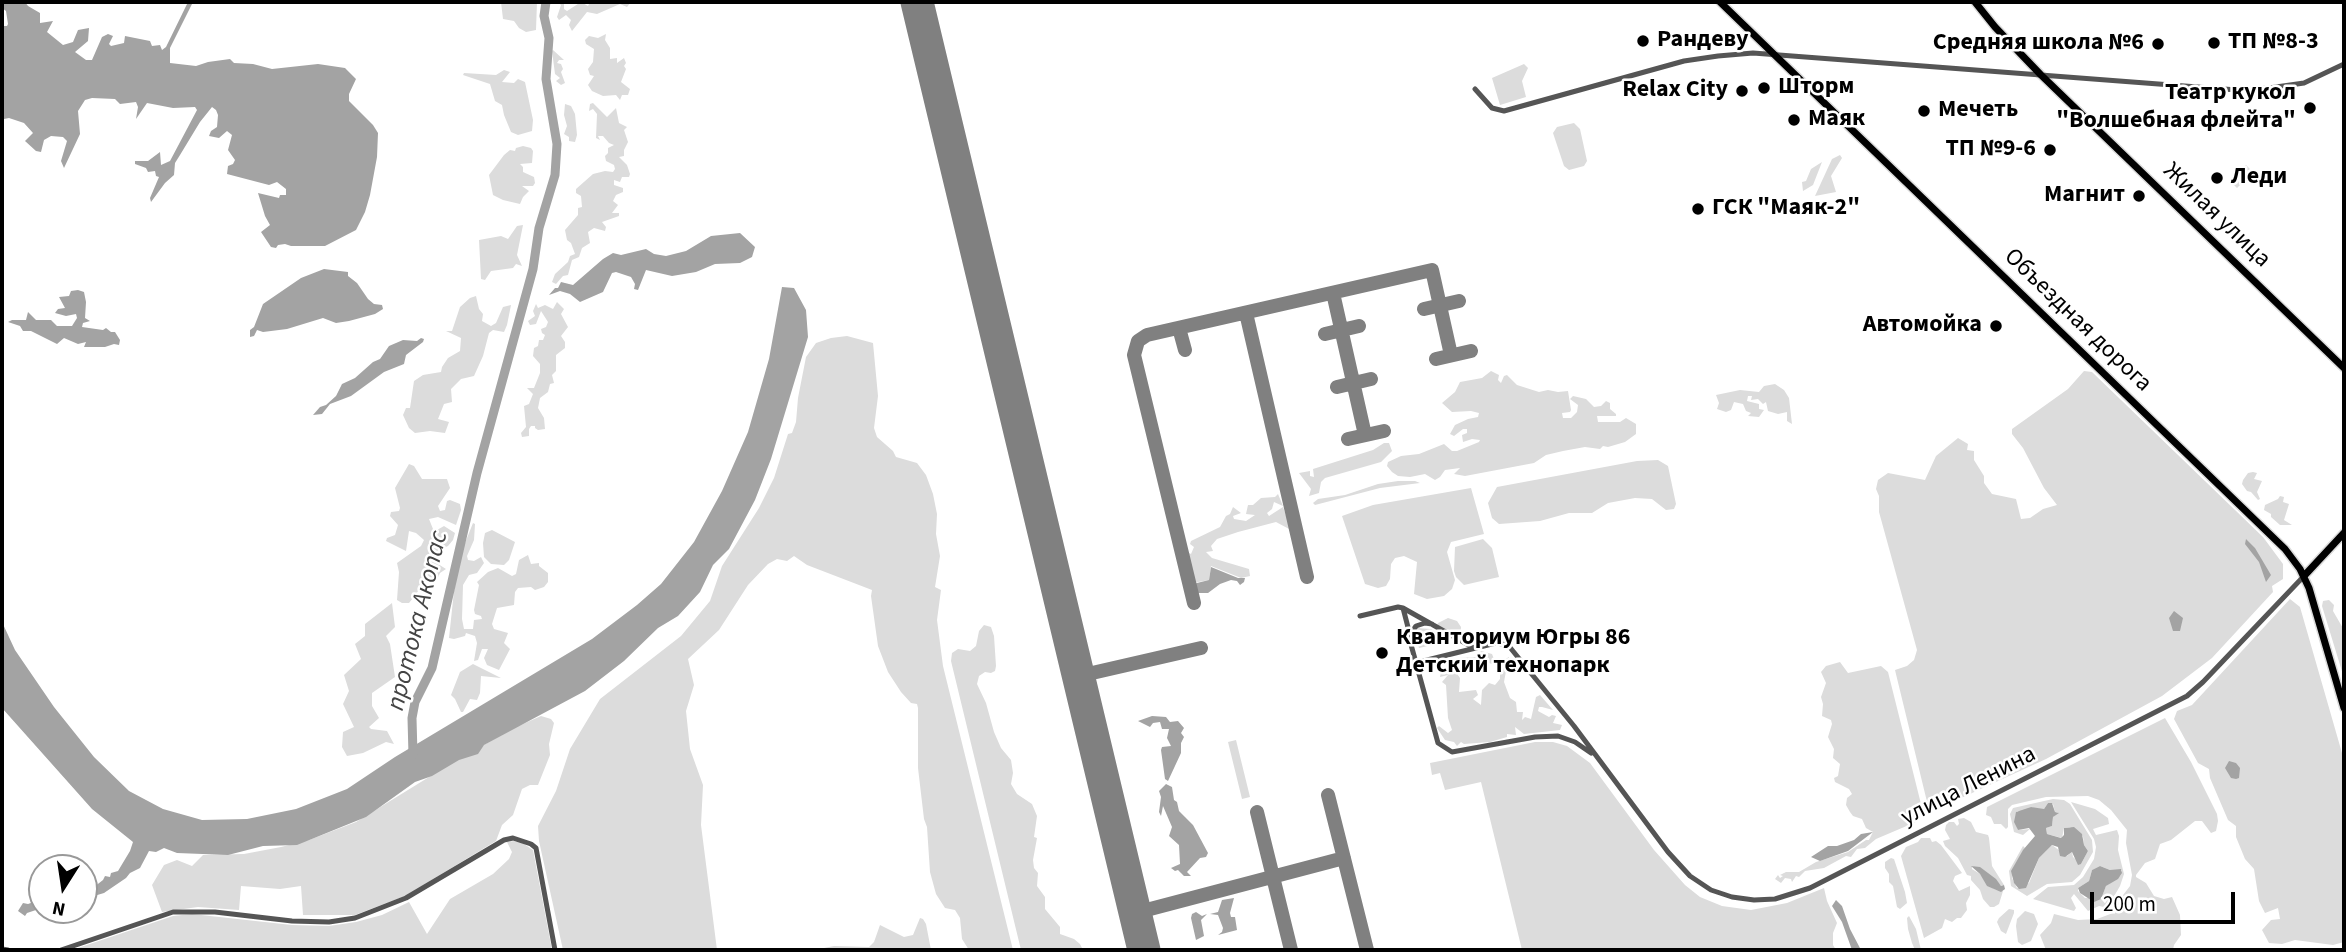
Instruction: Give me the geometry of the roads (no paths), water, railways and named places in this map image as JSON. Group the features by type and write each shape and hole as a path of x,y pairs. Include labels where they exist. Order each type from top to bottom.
{"main road":[{"name":"Объездная дорога","path":"1720,2 2290,555 2304,576 2344,708"},
{"name":"Жилая улица","path":"1975,2 2041,75 2344,368"},
{"name":"улица Ленина","path":"2304,576 2344,533"}],"street":[{"path":"1475,89 1492,108 1504,111 1685,61 1737,54 2237,90 2304,83 2344,64"},
{"name":"улица Ленина","path":"1415,663 1496,643 1512,649 1574,726 1668,852 1701,884 1720,894 1742,899 1786,897 1897,845 2187,696 2304,576"},
{"path":"1403,608 1436,740 1448,751 1535,737 1566,738 1599,759"},
{"path":"1360,616 1403,608 1475,648"},
{"path":"1410,635 1412,629 1420,623 1432,624"},
{"path":"1566,738 1572,733 1574,726"},
{"path":"61,950 173,912 215,912 292,921 329,922 355,918 406,898 504,839 513,838 536,848 555,950"},
{"path":"2,948 8,950"}],"waterway":[{"name":"протока Акопас","path":"413,755 412,718 415,702 432,668 477,473 533,269 539,228 555,175 557,144 546,79 549,38 544,16 546,2"}],"place":[{"name":"Рандеву","path":"1643,41"},
{"name":"ТП №8-3","path":"2214,43"},
{"name":"Средняя школа №6","path":"2158,44"},
{"name":"Шторм","path":"1764,88"},
{"name":"Relax City","path":"1742,91"},
{"name":"Театр кукол \"Волшебная флейта\"","path":"2310,108"},
{"name":"Мечеть","path":"1924,111"},
{"name":"Маяк","path":"1794,120"},
{"name":"ТП №9-6","path":"2050,150"},
{"name":"Леди","path":"2217,178"},
{"name":"Магнит","path":"2139,196"},
{"name":"ГСК \"Маяк-2\"","path":"1698,209"},
{"name":"Автомойка","path":"1996,326"},
{"name":"Кванториум Югры 86 Детский технопарк","path":"1382,653"}]}
